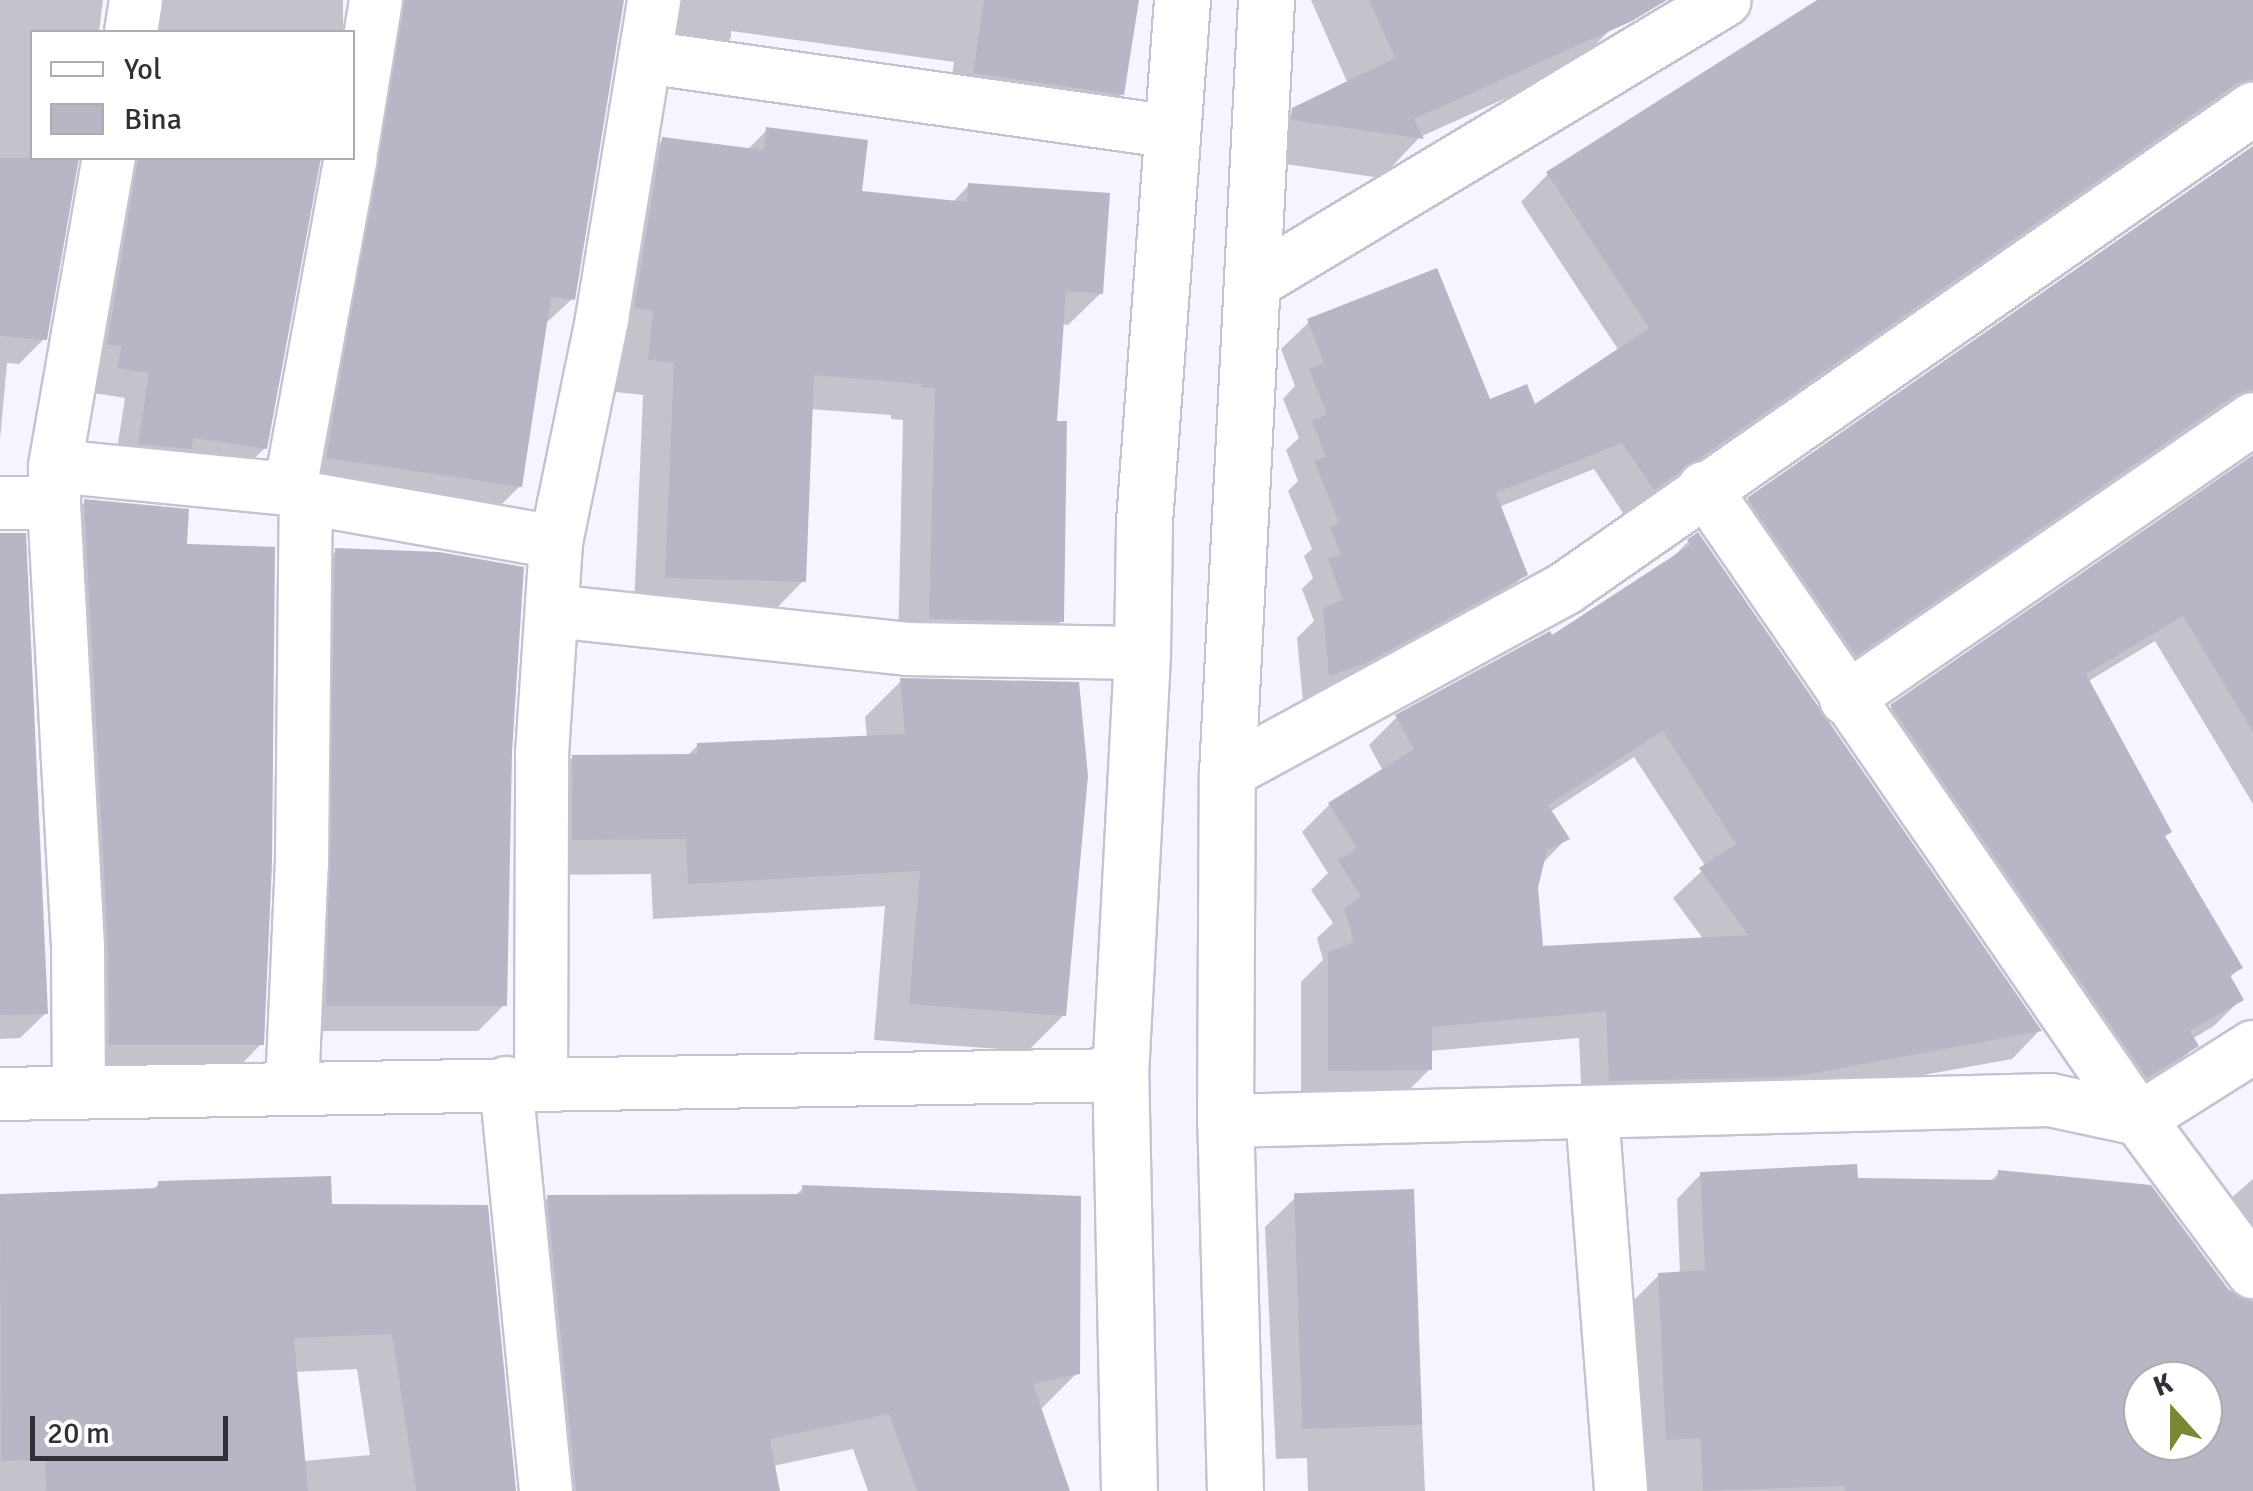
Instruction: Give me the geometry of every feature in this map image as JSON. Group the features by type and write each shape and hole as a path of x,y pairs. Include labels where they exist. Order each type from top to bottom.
{"street":[{"path":"131,30 136,0"},
{"path":"355,129 376,0"},
{"path":"546,1491 524,1084 556,542 602,319 654,0"},
{"path":"1128,1491 1120,1075 1142,653 1144,522 1182,0"},
{"path":"1235,1491 1225,1120 1227,773 1266,0"},
{"path":"1254,284 1724,0"},
{"path":"645,56 1173,132"},
{"path":"1227,773 1566,588 2253,108"},
{"path":"79,1093 78,948 54,485 109,160"},
{"path":"292,1089 302,864 298,493 350,160"},
{"path":"1846,699 2253,419"},
{"path":"0,504 54,485 298,493 556,542"},
{"path":"1704,488 1846,699 2139,1118 2253,1272"},
{"path":"553,611 906,650 1142,653"},
{"path":"1225,1120 2050,1100 2139,1118 2253,1047"},
{"path":"0,1094 1120,1075"},
{"path":"1592,1114 1621,1491"}],"building":[{"path":"405,0 624,0 575,300 551,297 522,487 326,458"},
{"path":"984,0 1139,0 1124,95 973,73"},
{"path":"1369,0 1667,0 1632,21 1414,119 1424,139 1291,120 1292,108 1395,58"},
{"path":"1817,0 2253,0 2253,79 2236,84 1654,490 1622,443 1496,493 1528,575 1366,663 1329,676 1323,608 1343,600 1328,559 1341,554 1330,527 1339,523 1314,461 1326,457 1312,421 1327,414 1309,369 1324,363 1307,319 1437,268 1490,399 1527,384 1535,404 1649,328 1546,172"},
{"path":"766,127 868,140 862,191 967,202 968,183 1110,193 1103,294 1066,291 1057,421 1067,421 1064,622 929,619 935,388 922,384 814,375 806,582 665,578 674,363 648,360 653,311 634,308 662,137 764,150"},
{"path":"2253,146 2253,389 2236,394 1856,656 1747,498"},
{"path":"0,158 79,160 47,340 0,336"},
{"path":"138,160 321,160 267,449 193,438 192,449 138,444 149,373 117,368 121,346 107,345"},
{"path":"2253,455 2253,732 2183,616 2086,674 2172,832 2165,836 2243,968 2230,975 2244,1000 2190,1031 2199,1046 2147,1078 1890,705"},
{"path":"84,499 189,509 187,544 275,547 272,863 264,1045 109,1045 108,946"},
{"path":"1698,532 2042,1031 1793,1077 1609,1081 1606,1011 1432,1027 1432,1070 1328,1071 1328,952 1354,942 1344,908 1361,897 1338,860 1357,848 1328,803 1414,749 1395,715 1550,631 1552,635 1690,545 1687,540","holes":["1663,731 1736,844 1699,868 1748,935 1543,946 1538,888 1547,850 1570,839 1548,805"]},
{"path":"0,533 26,533 48,1014 0,1015"},
{"path":"335,548 439,552 524,567 512,752 507,1006 326,1006"},
{"path":"900,678 1079,682 1088,776 1066,1016 909,1004 920,871 688,884 686,839 572,840 572,755 697,754 697,743 905,734"},
{"path":"1857,1164 1858,1178 1997,1180 1998,1170 2151,1185 2229,1290 2253,1301 2253,1491 1845,1491 1844,1486 1703,1491 1700,1438 1666,1440 1658,1273 1705,1270 1700,1172"},
{"path":"331,1176 332,1204 488,1205 516,1491 416,1491 392,1334 294,1338 308,1491 46,1491 45,1460 1,1461 0,1194 158,1188 158,1181"},
{"path":"802,1185 1081,1196 1080,1374 1033,1384 1070,1491 917,1491 889,1414 770,1439 780,1491 576,1491 547,1195 803,1194"},
{"path":"1414,1189 1422,1425 1302,1429 1294,1193"}]}
